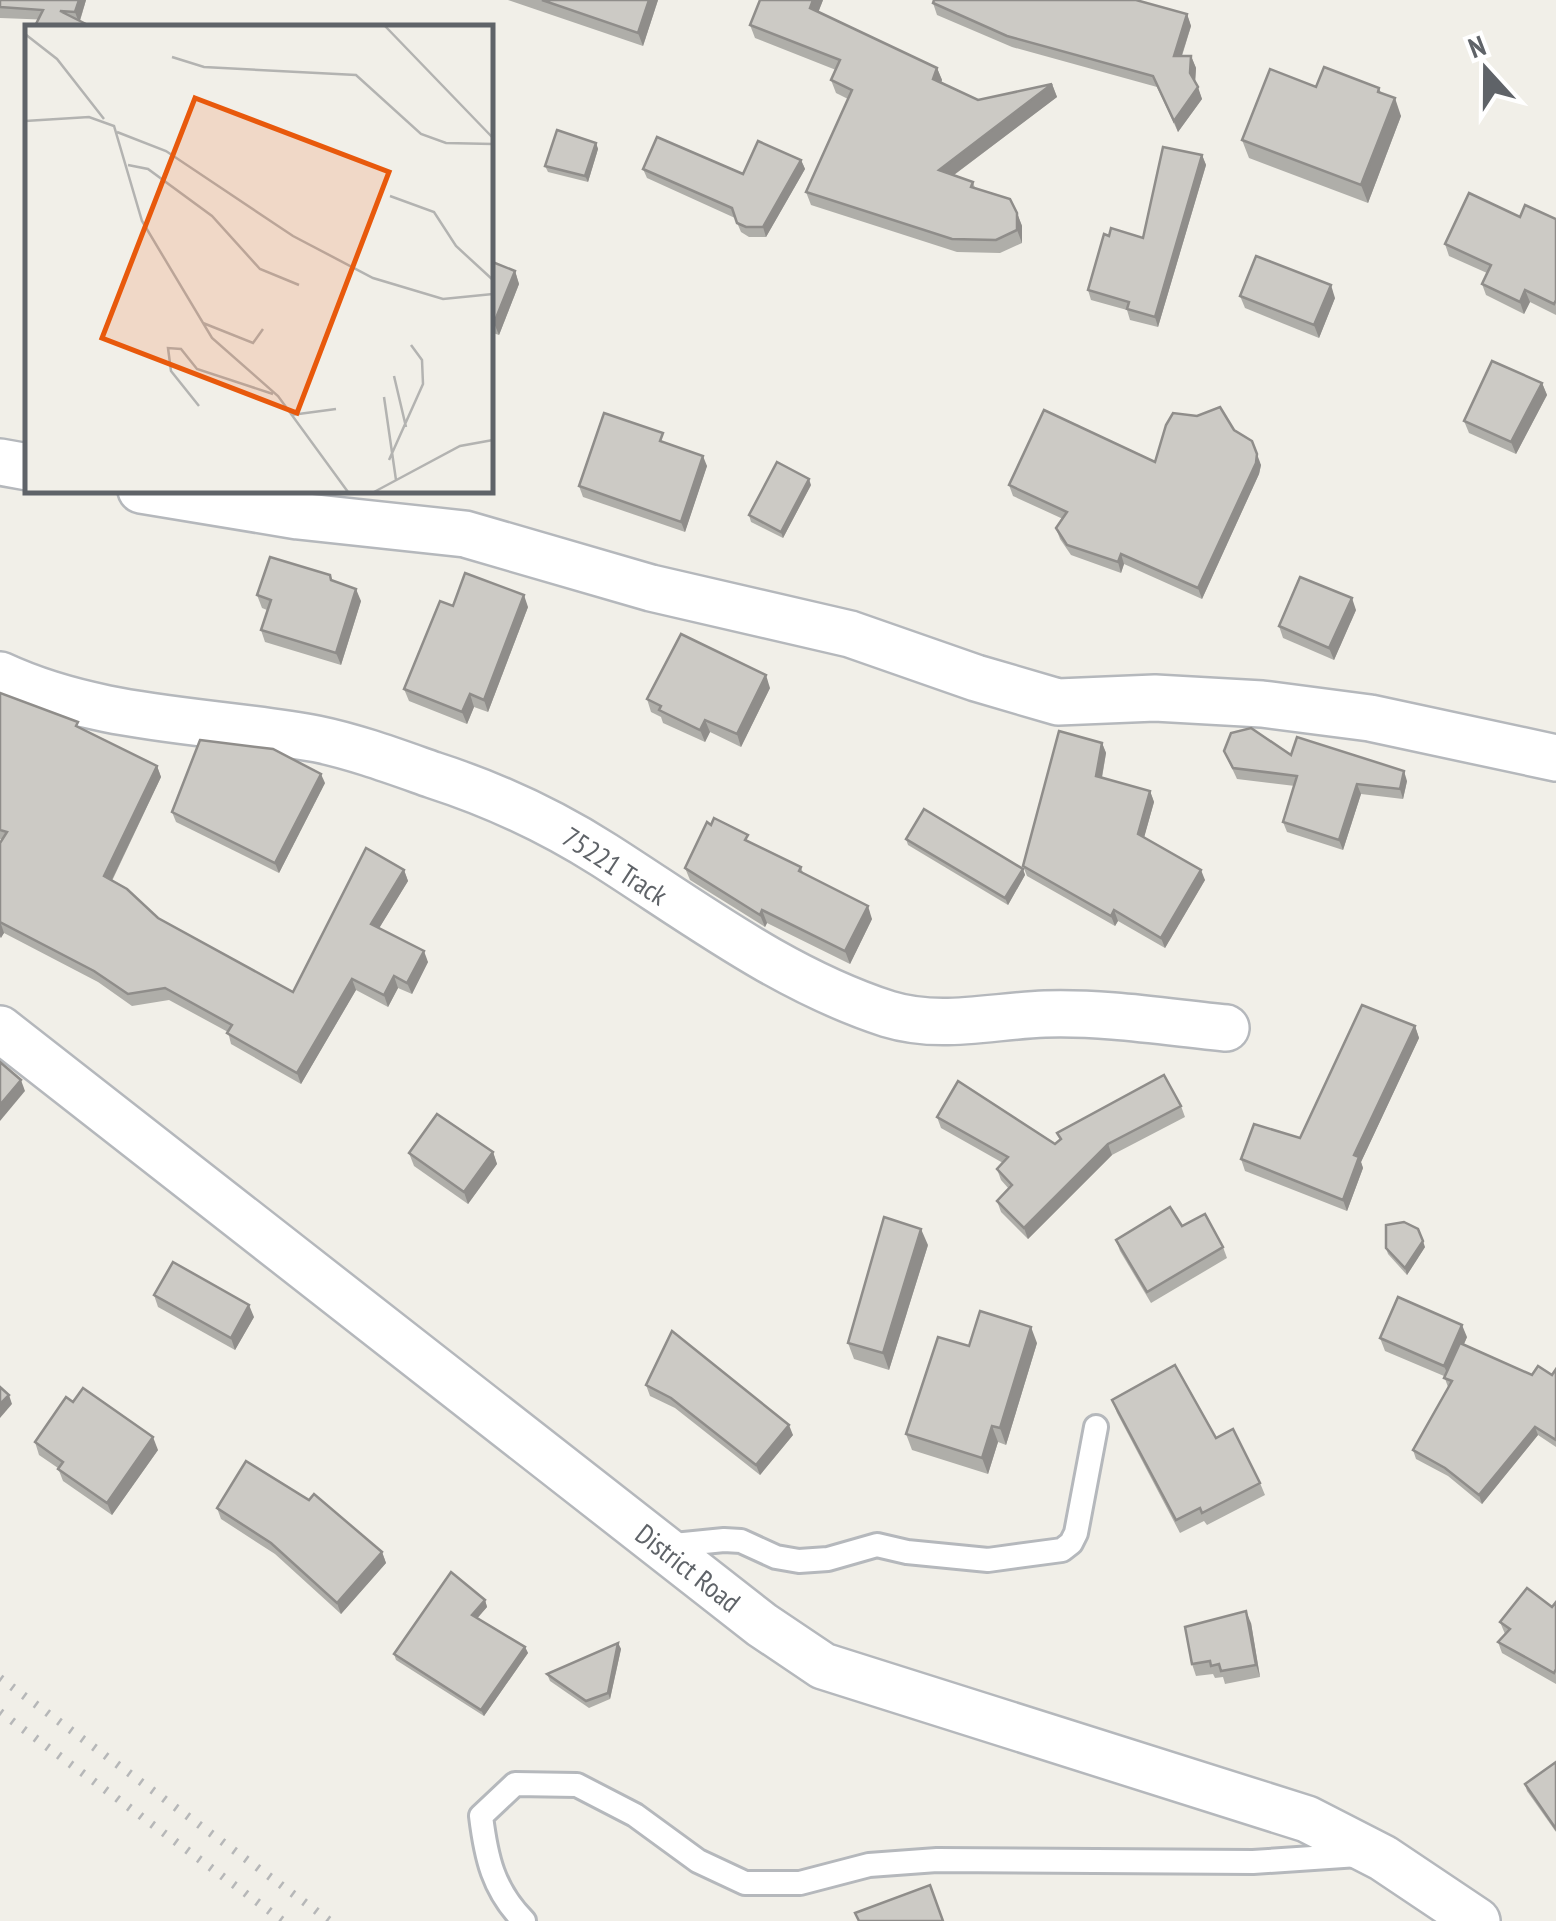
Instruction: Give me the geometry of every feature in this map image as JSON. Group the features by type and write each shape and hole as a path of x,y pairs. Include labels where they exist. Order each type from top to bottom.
{"street":[{"path":"0,462 25,466"},
{"path":"153,492 298,516 464,534 650,588 850,634 1058,702 1155,698 1262,704 1370,718 1556,758"},
{"name":"75221 Track","path":"0,675 26,687 106,710 321,740 438,776 545,821 756,954 885,1013 938,1024 1047,1014 1112,1016 1226,1028"},
{"name":"District Road","path":"0,1029 762,1625 823,1666 1307,1819 1374,1854 1477,1921"}],"lane":[{"path":"660,1546 724,1540 799,1561 828,1560 877,1546 988,1560 1062,1550 1072,1543 1076,1533 1096,1427"},
{"path":"524,1921 513,1910 486,1863 481,1816 515,1784 577,1785 635,1815 698,1861 745,1883 800,1883 869,1865 937,1860 1253,1862 1374,1854"}],"building":[{"path":"0,0 79,0 75,12 60,11 88,25 36,25 43,10 0,7"},
{"path":"542,0 649,0 638,33"},
{"path":"760,0 813,0 810,8 937,68 933,79 978,100 1052,84 939,170 973,182 971,187 1010,199 1017,213 1017,230 996,240 952,239 806,192 852,90 831,80 840,60 750,25"},
{"path":"1136,0 1187,14 1174,56 1191,56 1190,73 1198,87 1174,121 1153,76 1007,36 933,3"},
{"path":"1324,67 1395,98 1361,185 1242,140 1270,69 1316,87"},
{"path":"557,130 596,143 585,176 545,166"},
{"path":"657,137 743,174 758,141 801,160 763,227 746,227 737,223 732,208 643,169"},
{"path":"1163,147 1202,155 1155,317 1127,309 1129,302 1088,290 1104,234 1109,236 1111,228 1143,238"},
{"path":"1469,193 1520,217 1525,205 1556,219 1554,304 1525,290 1520,302 1482,284 1491,265 1445,244"},
{"path":"1256,256 1331,285 1314,325 1240,296"},
{"path":"492,262 515,271 492,322"},
{"path":"1492,361 1542,383 1511,442 1464,421"},
{"path":"1220,407 1234,430 1252,441 1256,463 1198,588 1121,554 1118,562 1067,545 1056,528 1067,512 1009,485 1044,410 1155,462 1173,413 1197,416"},
{"path":"604,413 663,433 660,441 703,456 681,522 579,486"},
{"path":"777,462 809,479 781,532 749,515"},
{"path":"270,557 330,575 331,580 356,589 336,653 261,630 271,600 257,595"},
{"path":"465,573 524,595 484,700 470,694 462,712 404,689 440,601 453,606"},
{"path":"1300,577 1352,598 1329,648 1279,626"},
{"path":"681,634 766,675 737,734 705,720 700,730 659,710 661,706 647,699"},
{"path":"0,693 78,722 76,726 157,766 104,876 127,889 158,918 293,992 366,848 404,870 371,924 424,951 407,983 394,976 384,995 352,979 297,1073 227,1033 232,1025 165,988 128,994 94,971 0,922 0,843 7,832 0,830"},
{"path":"1251,728 1291,755 1297,737 1404,771 1400,789 1357,784 1339,840 1283,822 1297,776 1233,768 1224,751 1231,733"},
{"path":"1059,731 1102,743 1096,776 1150,791 1138,834 1201,870 1161,938 1114,910 1111,916 1023,866"},
{"path":"200,740 273,749 321,774 275,863 172,812"},
{"path":"924,809 1023,869 1005,898 906,839"},
{"path":"714,818 748,835 745,840 801,867 799,871 868,906 845,951 762,910 760,915 685,868 707,822 711,825"},
{"path":"1362,1005 1415,1026 1354,1155 1359,1157 1343,1200 1241,1159 1254,1124 1300,1138"},
{"path":"0,1062 21,1080 0,1105"},
{"path":"1164,1075 1181,1106 1108,1144 1024,1228 997,1201 1012,1185 997,1169 1008,1157 937,1117 958,1081 1055,1144 1061,1139 1057,1133"},
{"path":"437,1114 493,1152 464,1192 409,1153"},
{"path":"1170,1207 1182,1226 1205,1214 1223,1247 1147,1292 1116,1240"},
{"path":"884,1217 921,1229 883,1353 848,1343"},
{"path":"1404,1222 1418,1229 1423,1241 1405,1268 1386,1248 1386,1225"},
{"path":"173,1262 249,1305 231,1338 154,1295"},
{"path":"1398,1297 1462,1325 1444,1366 1380,1338"},
{"path":"980,1311 1031,1327 1000,1428 992,1426 982,1458 906,1434 938,1337 969,1346"},
{"path":"672,1331 789,1425 756,1465 671,1398 646,1385"},
{"path":"1460,1343 1532,1375 1538,1366 1552,1375 1556,1369 1556,1440 1535,1427 1479,1495 1445,1468 1413,1450 1452,1381 1444,1378"},
{"path":"1175,1365 1216,1438 1233,1429 1260,1483 1202,1513 1200,1508 1176,1520 1112,1400"},
{"path":"0,1387 9,1395 0,1404"},
{"path":"83,1388 153,1437 107,1503 58,1469 63,1462 35,1442 66,1397 73,1402"},
{"path":"246,1461 309,1500 314,1494 382,1552 337,1603 271,1543 217,1508"},
{"path":"451,1572 485,1600 472,1615 525,1647 481,1710 394,1654"},
{"path":"1527,1588 1552,1607 1556,1602 1554,1673 1498,1642 1510,1629 1500,1622"},
{"path":"1246,1611 1256,1665 1221,1671 1219,1664 1211,1666 1210,1661 1192,1664 1185,1627"},
{"path":"618,1643 608,1693 586,1701 547,1674"},
{"path":"1556,1762 1556,1829 1525,1784"},
{"path":"930,1885 943,1921 859,1921 855,1913"}],"railway":[{"path":"0,1678 330,1921"},
{"path":"0,1712 283,1921"}]}
